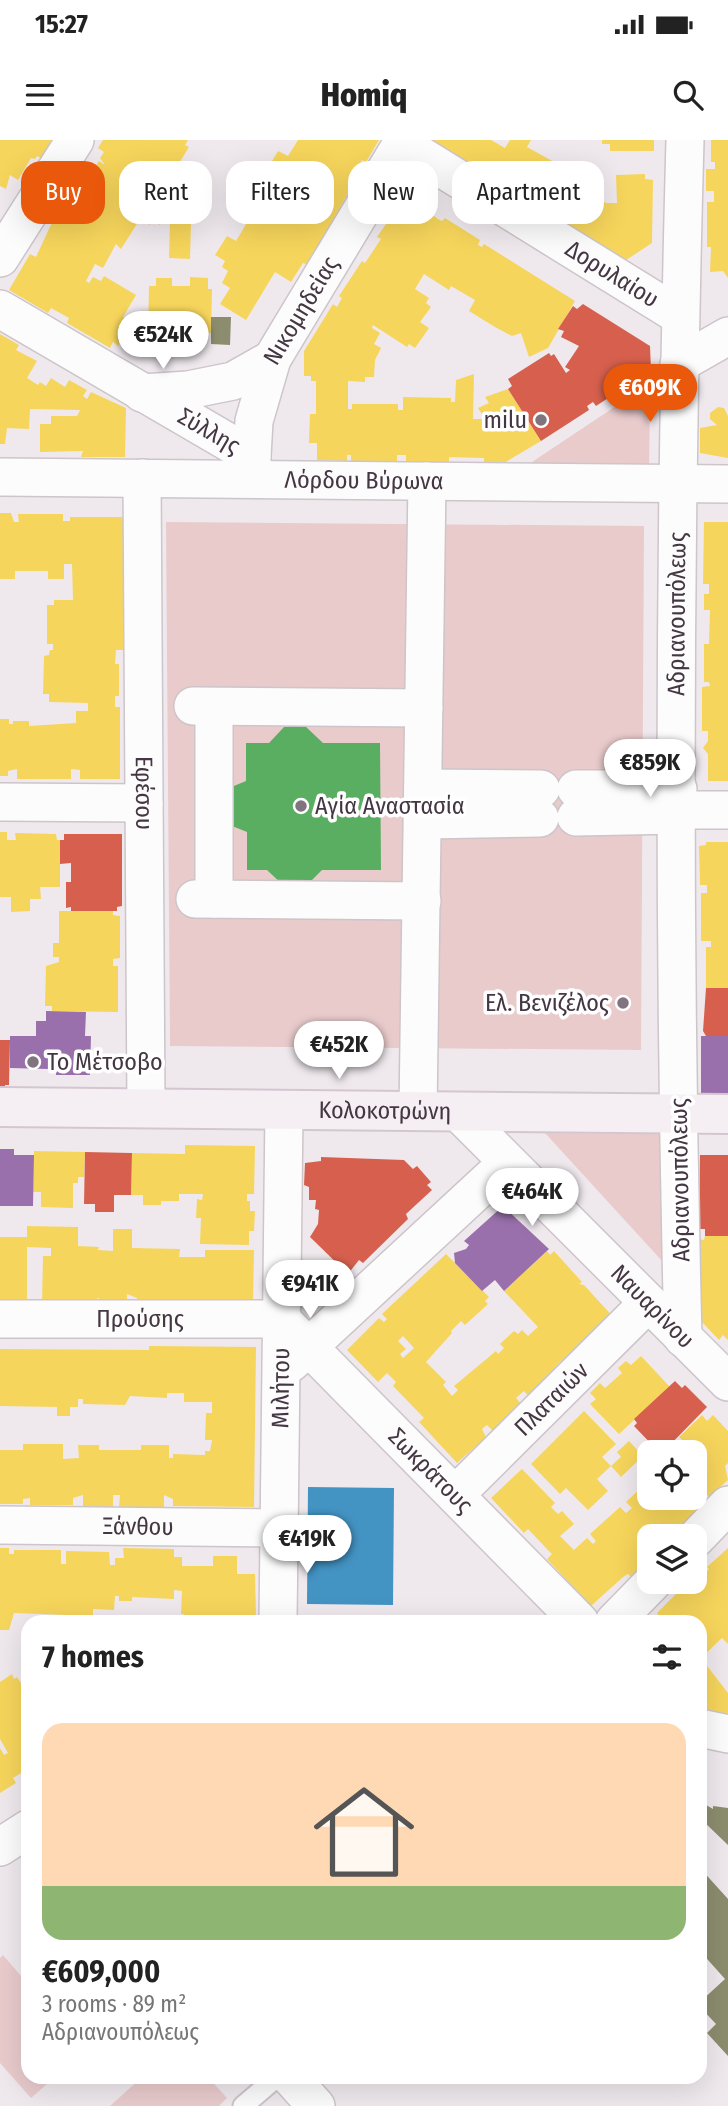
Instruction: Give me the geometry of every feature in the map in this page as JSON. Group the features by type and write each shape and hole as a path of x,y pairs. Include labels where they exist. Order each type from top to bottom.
{"street":[{"path":"0,258 75,140"},
{"name":"Αδριανουπόλεως","path":"683,1338 678,1114 678,805 679,364 685,140"},
{"name":"Δορυλαίου","path":"403,142 680,316"},
{"name":"Νικομηδείας","path":"251,468 254,421 272,359 403,142"},
{"name":"Σύλλης","path":"0,309 142,393 251,468"},
{"path":"679,364 728,336"},
{"path":"142,393 188,390 233,381 272,359"},
{"name":"Λόρδου Βύρωνα","path":"0,477 142,478 251,468 427,481 728,484"},
{"name":"Εφέσου","path":"142,478 182,707 144,803 182,899 146,1108"},
{"path":"418,1111 427,481"},
{"path":"422,901 182,899 182,707 424,708"},
{"path":"0,802 144,803"},
{"path":"423,804 678,805 728,810"},
{"name":"Κολοκοτρώνη","path":"0,1107 728,1114"},
{"name":"Μιλήτου","path":"278,1615 284,1110"},
{"name":"Ναυαρίνου","path":"458,1112 728,1382"},
{"path":"280,1374 507,1163"},
{"name":"Πλαταιών","path":"455,1495 648,1303"},
{"name":"Προύσης","path":"0,1319 281,1319"},
{"name":"Σωκράτους","path":"281,1319 573,1615"},
{"path":"707,1527 728,1505"},
{"name":"Ξάνθου","path":"0,1525 278,1528"},
{"path":"621,1615 641,1594"},
{"path":"707,1730 728,1734"},
{"path":"0,1847 21,1834"},
{"path":"296,2084 316,2106"}],"lane":[{"path":"243,2106 269,2084"}],"shaded area":[{"path":"650,391 649,472 523,468 622,402"},
{"path":"166,522 644,526 641,1050 170,1046"},
{"path":"545,1133 661,1134 663,1262"},
{"path":"3,1955 21,1976 21,2084 47,2084 31,2098 0,2063 0,1958"},
{"path":"134,2084 214,2084 227,2098 219,2106 110,2106"}],"building: Homes":[{"path":"0,140 57,140 45,160 37,156 29,161 21,161 21,175 18,180 10,175 6,189 0,186"},
{"path":"103,140 188,140 185,145 189,147 180,161 119,161 119,224 137,224 121,249 116,244 103,268 95,264 86,281 89,283 93,277 101,281 104,276 136,295 123,317 132,322 118,346 113,342 110,348 67,323 69,318 51,308 48,313 9,290 30,254 36,257 51,224 105,224 105,161 100,158 104,152 98,148"},
{"path":"298,140 379,140 367,161 348,161 348,194 334,218 334,161 272,161 278,151 288,156"},
{"path":"434,140 491,140 505,148 510,140 531,140 527,147 552,161 452,161 452,164 427,152"},
{"path":"602,140 654,140 654,151 610,151 610,144 602,144"},
{"path":"711,140 728,140 728,278 723,271 710,272 707,202 714,202 714,191 706,191 706,169 715,169 715,162 711,162"},
{"path":"645,174 645,179 653,180 652,243 620,264 548,224 604,224 604,201 617,203 616,175"},
{"path":"445,218 480,240 478,245 482,247 484,244 575,301 548,348 529,357 521,333 512,336 495,327 469,311 475,300 451,286 449,290 424,274 415,289 429,298 426,303 431,307 420,322 429,328 415,348 409,344 407,347 373,325 372,328 380,333 374,344 381,348 375,360 374,377 365,377 365,382 348,381 348,409 352,409 352,404 398,404 398,410 403,410 403,397 451,398 451,402 455,402 456,380 474,374 473,419 485,419 478,408 489,403 485,397 508,389 541,441 504,463 484,464 484,458 449,457 449,462 406,462 406,455 397,455 397,463 351,462 351,455 347,455 347,461 317,460 317,443 309,443 310,414 316,414 316,381 311,381 311,376 304,376 304,351 333,304 337,307 342,298 339,296 362,261 365,263 381,239 377,237 386,224 438,224 438,219 442,221"},
{"path":"170,224 191,224 190,259 169,258"},
{"path":"246,224 331,224 307,265 303,263 291,282 275,272 246,320 220,304 230,288 222,283 228,271 222,267 225,261 215,255 227,236 236,241"},
{"path":"190,277 208,278 208,289 212,289 211,333 203,332 203,342 159,345 159,331 148,331 149,286 156,286 156,278 172,278 172,286 190,286"},
{"path":"0,334 19,345 16,350 37,361 27,378 38,385 40,382 46,386 51,378 65,387 69,380 87,390 83,396 87,399 91,392 126,408 125,457 81,457 83,451 40,452 40,424 51,424 51,416 77,416 80,410 30,409 29,429 7,428 5,444 0,444"},
{"path":"718,407 724,408 728,416 728,458 700,453 700,428 717,425 710,419 710,413"},
{"path":"0,513 11,513 14,522 19,522 18,514 63,514 63,521 70,521 70,517 123,517 124,650 116,650 115,664 119,664 119,696 115,696 115,707 120,707 120,779 80,779 80,770 71,769 71,779 17,779 17,769 8,771 8,776 0,776 0,719 9,719 9,724 13,724 13,721 29,721 29,726 76,723 76,711 88,711 88,703 49,702 49,694 43,694 44,656 53,650 53,644 47,644 47,605 54,605 54,600 73,600 72,564 64,564 64,579 48,579 48,571 15,571 15,579 0,579"},
{"path":"704,522 728,522 728,781 708,781 708,754 703,748 708,741 708,731 702,731 702,687 710,686 709,682 704,682 704,644 709,644 710,610 704,610 704,594 709,594 709,584 703,584"},
{"path":"0,832 7,832 7,840 16,840 15,833 56,834 57,840 60,840 60,887 40,887 41,899 30,899 30,911 11,912 11,897 0,897"},
{"path":"706,842 728,842 728,988 706,988 706,947 711,947 711,941 701,941 701,893 707,893 707,885 700,885 699,846 706,845"},
{"path":"59,911 113,911 113,915 120,916 120,958 113,959 113,966 118,966 118,1012 52,1011 52,1006 45,1006 46,966 59,962 59,957 53,957 53,943 59,943"},
{"path":"185,1145 255,1146 254,1194 247,1194 250,1211 255,1211 254,1231 249,1231 249,1245 200,1244 201,1218 196,1218 197,1199 202,1200 203,1194 179,1194 179,1201 161,1201 161,1205 143,1205 143,1195 131,1195 132,1153 185,1154"},
{"path":"34,1151 85,1152 84,1177 78,1177 78,1183 73,1183 73,1208 41,1207 41,1192 33,1192"},
{"path":"27,1226 78,1227 78,1246 99,1247 98,1250 113,1251 113,1229 132,1229 132,1248 180,1249 179,1257 205,1257 205,1250 254,1250 253,1304 174,1299 174,1306 137,1305 137,1298 127,1294 127,1301 111,1302 97,1298 97,1302 42,1301 43,1256 51,1256 51,1248 27,1247 27,1300 21,1300 21,1304 0,1304 0,1237 27,1237"},
{"path":"705,1236 728,1236 728,1340 723,1335 719,1340 701,1321 699,1239 704,1240"},
{"path":"547,1251 550,1255 554,1251 582,1282 579,1284 584,1285 615,1319 565,1365 561,1361 554,1369 557,1373 530,1398 524,1391 516,1398 523,1406 495,1433 487,1425 482,1429 486,1437 457,1463 419,1422 424,1418 393,1386 396,1382 387,1373 378,1382 347,1350 379,1318 384,1322 387,1319 382,1314 446,1254 489,1297 485,1301 488,1304 465,1325 461,1321 426,1362 446,1382 443,1385 452,1396 458,1390 454,1386 496,1351 498,1354 504,1348 500,1344 514,1331 518,1334 522,1330 528,1336 538,1327 504,1291","holes":["403,1336 414,1348 403,1358 400,1354 406,1349 398,1341"]},
{"path":"149,1346 256,1347 254,1507 173,1506 173,1499 164,1495 164,1508 119,1508 120,1495 113,1495 113,1507 83,1507 83,1495 73,1498 73,1505 30,1505 30,1498 23,1499 23,1504 0,1504 0,1450 23,1450 23,1444 63,1444 63,1459 79,1458 78,1445 99,1445 99,1450 141,1450 141,1445 169,1445 169,1458 173,1458 173,1454 205,1455 205,1451 210,1451 212,1440 205,1440 206,1413 212,1413 212,1402 184,1402 184,1393 167,1393 167,1398 130,1396 125,1405 83,1404 83,1399 78,1399 78,1407 70,1407 70,1416 57,1416 57,1407 0,1406 0,1349 149,1350"},
{"path":"641,1356 670,1387 619,1434 590,1404 596,1399 590,1393 600,1383 605,1388 622,1373 618,1368 626,1361 631,1365"},
{"path":"584,1411 616,1444 602,1457 611,1466 597,1479 608,1491 588,1510 566,1488 560,1494 531,1464"},
{"path":"702,1415 707,1421 713,1415 728,1431 728,1463 725,1466 728,1480 709,1497 707,1440 682,1440 679,1437"},
{"path":"629,1441 637,1450 637,1462 621,1477 611,1466 621,1457 617,1452"},
{"path":"522,1469 555,1503 551,1507 558,1514 562,1511 574,1524 560,1536 574,1550 587,1538 593,1544 596,1541 590,1534 620,1507 626,1513 632,1508 626,1502 637,1491 637,1510 703,1510 687,1524 637,1524 637,1571 631,1577 628,1574 623,1577 591,1606 547,1559 552,1554 528,1529 524,1533 491,1498"},
{"path":"0,1548 9,1548 9,1554 14,1554 14,1550 61,1550 61,1564 66,1564 66,1551 109,1552 110,1565 115,1565 115,1558 124,1558 123,1548 174,1549 174,1557 182,1557 182,1566 213,1566 213,1556 237,1556 237,1574 255,1574 256,1615 184,1615 181,1614 182,1591 174,1590 174,1599 132,1597 132,1601 119,1601 119,1596 115,1596 114,1610 93,1609 93,1615 14,1613 9,1630 0,1630"},
{"path":"728,1548 728,1644 722,1638 707,1652 707,1615 657,1613 676,1594 707,1594 707,1567"},
{"path":"707,1666 728,1693 728,1723 707,1718"},
{"path":"12,1674 21,1683 21,1773 13,1778 16,1783 0,1793 0,1748 4,1755 8,1753 0,1739 0,1682"}],"building: Shops":[{"path":"583,304 650,346 651,370 596,406 593,402 587,406 589,410 541,441 508,389 512,386 508,379 549,353 551,356 554,354 566,373 570,370 565,367 579,346 561,337 564,331 558,329 573,306 577,309"},
{"path":"64,834 122,834 122,906 117,907 117,911 71,911 71,907 66,908 66,882 71,882 71,863 60,864 60,840 64,840"},
{"path":"706,988 728,988 728,1036 706,1036 703,1031"},
{"path":"0,1040 10,1040 9,1085 5,1085 5,1091 0,1091"},
{"path":"85,1152 132,1153 131,1195 114,1195 114,1212 95,1212 95,1204 84,1204"},
{"path":"700,1155 728,1155 728,1236 705,1236 705,1229 699,1229"},
{"path":"321,1157 404,1160 413,1169 417,1166 431,1182 427,1185 432,1190 406,1214 408,1219 363,1263 359,1260 348,1274 310,1237 318,1224 319,1210 315,1209 316,1200 309,1200 309,1187 304,1185 305,1163 321,1161"},
{"path":"675,1381 682,1388 685,1385 707,1407 675,1440 647,1440 634,1426 637,1423 634,1419"}],"building: Offices":[{"path":"46,1011 86,1012 85,1036 91,1036 90,1075 56,1075 56,1064 48,1064 48,1069 10,1068 10,1036 36,1036 36,1021 46,1021"},
{"path":"701,1036 728,1036 728,1095 701,1095"},
{"path":"0,1149 14,1149 14,1155 34,1155 33,1206 0,1206"},
{"path":"503,1206 549,1249 504,1291 495,1280 482,1291 455,1263 454,1253 466,1249 469,1245 464,1241"}],"building: Schools":[{"path":"308,1487 394,1488 393,1605 307,1604"}],"building: Public":[{"name":"Αγία Αναστασία","path":"305,726 323,743 380,743 381,870 322,870 306,886 284,886 267,870 247,870 247,832 227,824 229,788 246,781 246,743 269,743 284,727"}],"building: Industry":[{"path":"211,317 231,317 230,345 211,344"},
{"path":"707,1806 713,1809 713,1806 728,1808 728,1845 707,1825"},
{"path":"707,1876 728,1899 728,2056 707,2033 716,2024 707,2014 707,1996 725,1979 707,1959"}],"place":[{"name":"milu","path":"541,420"},
{"name":"Αγία Αναστασία","path":"301,806"},
{"name":"Ελ. Βενιζέλος","path":"623,1003"},
{"name":"Το Μέτσοβο","path":"33,1062"}]}
